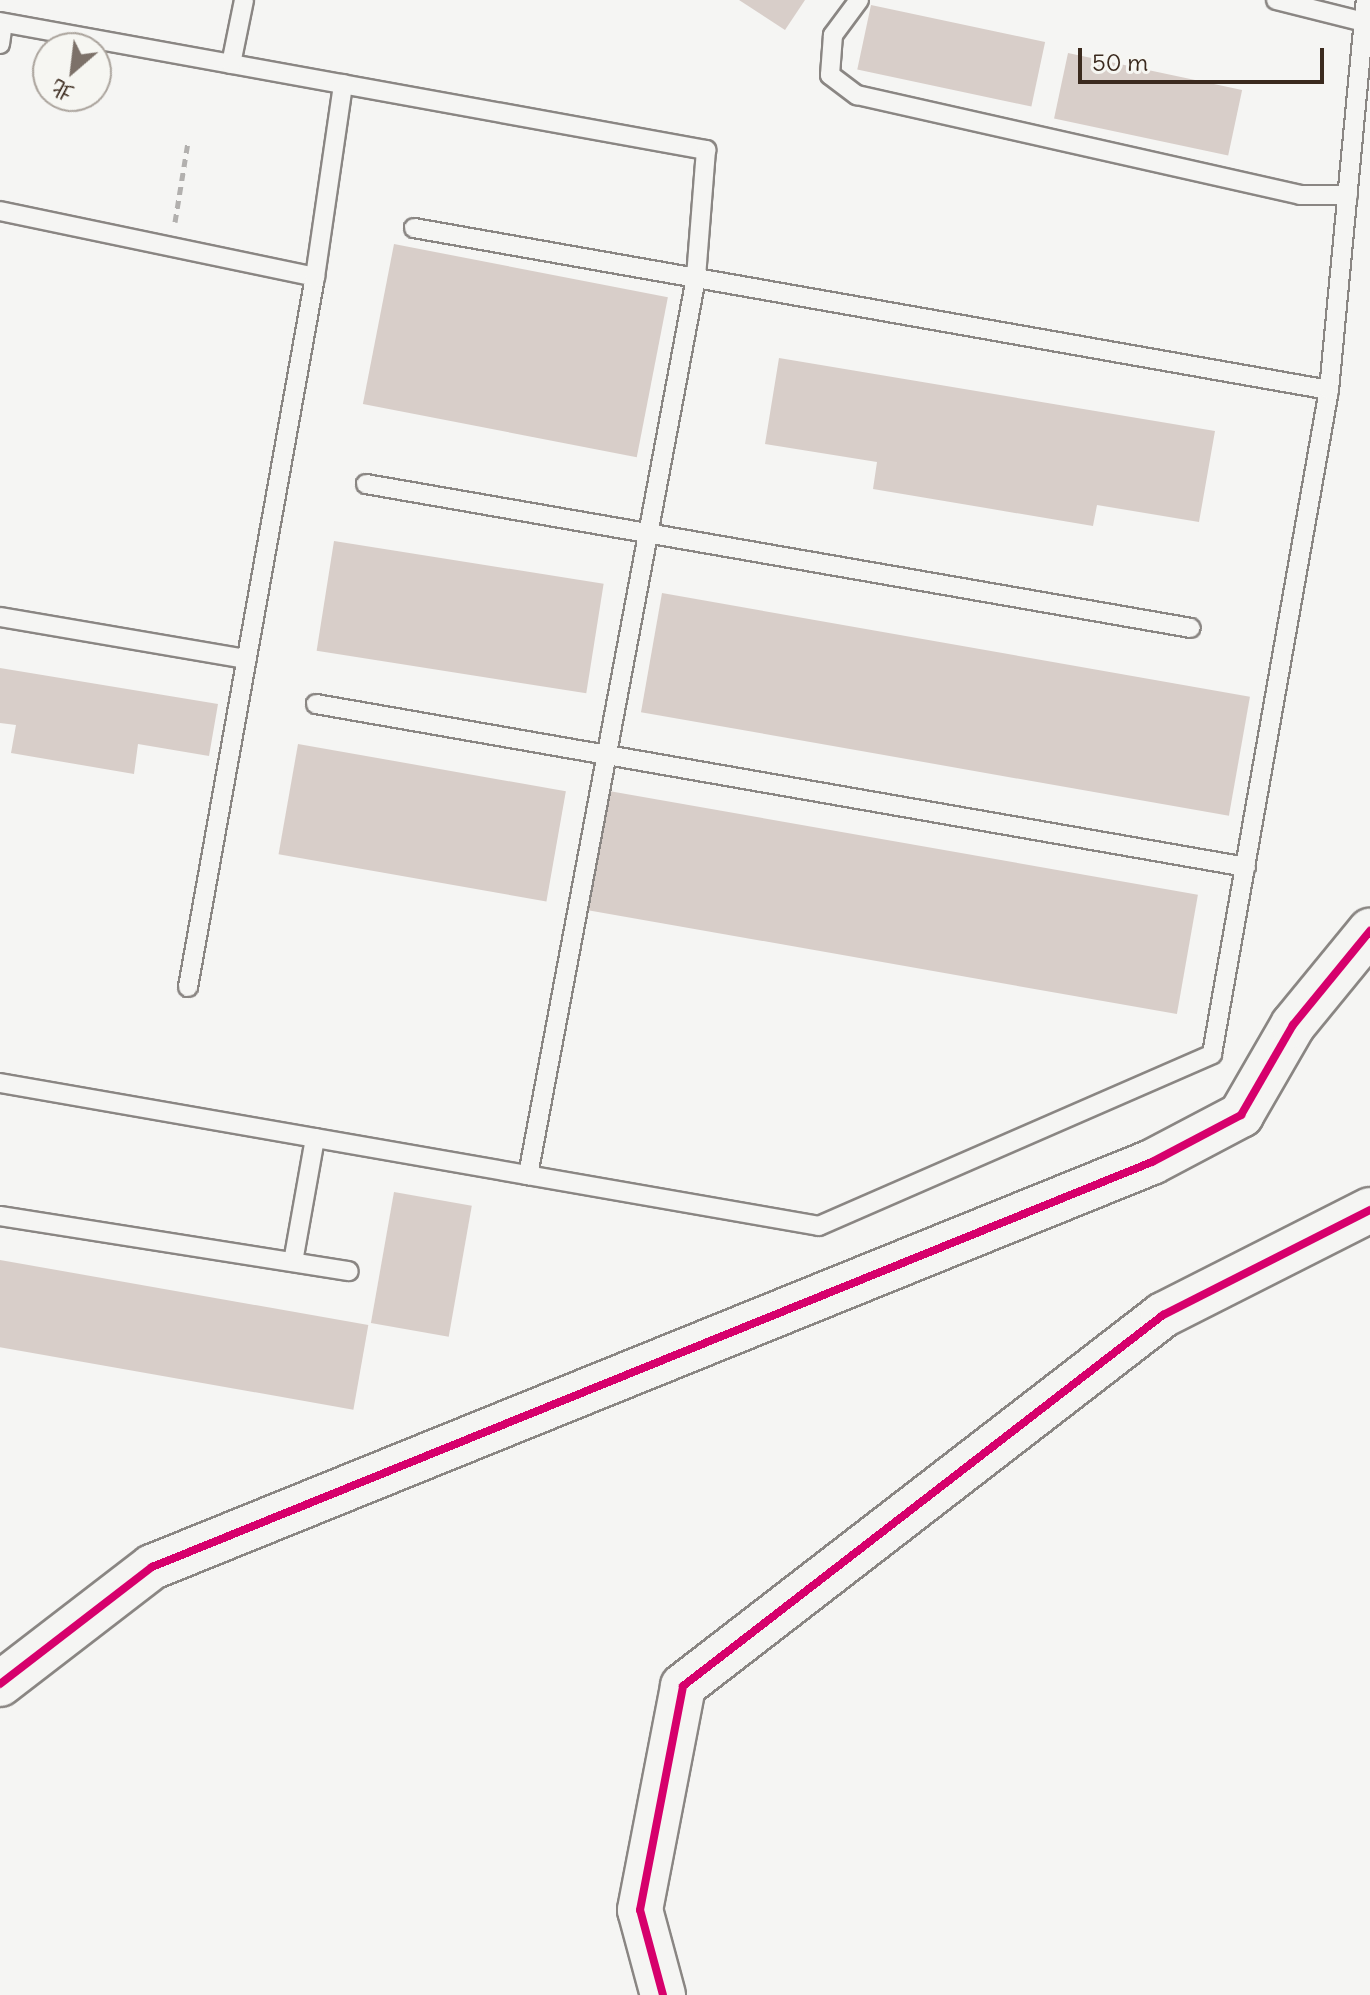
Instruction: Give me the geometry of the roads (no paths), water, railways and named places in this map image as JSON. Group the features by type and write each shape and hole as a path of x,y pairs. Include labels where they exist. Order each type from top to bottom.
{"street":[{"path":"0,1684 152,1567 1152,1162 1241,1115 1293,1025 1370,931"},
{"path":"663,1995 640,1910 683,1686 1163,1315 1370,1210"}],"lane":[{"path":"231,64 244,0"},
{"path":"859,0 833,35 830,75 857,95 1300,195 1348,195"},
{"path":"1276,0 1364,22"},
{"path":"0,1083 819,1226 1212,1054 1329,390 1366,0"},
{"path":"0,44 2,23 706,150 696,278 528,1175"},
{"path":"188,987 315,277 343,84"},
{"path":"0,211 315,277"},
{"path":"414,228 1329,390"},
{"path":"366,484 1191,628"},
{"path":"0,617 246,659"},
{"path":"316,704 1246,867"},
{"path":"293,1262 315,1138"},
{"path":"0,1216 349,1271"}]}
